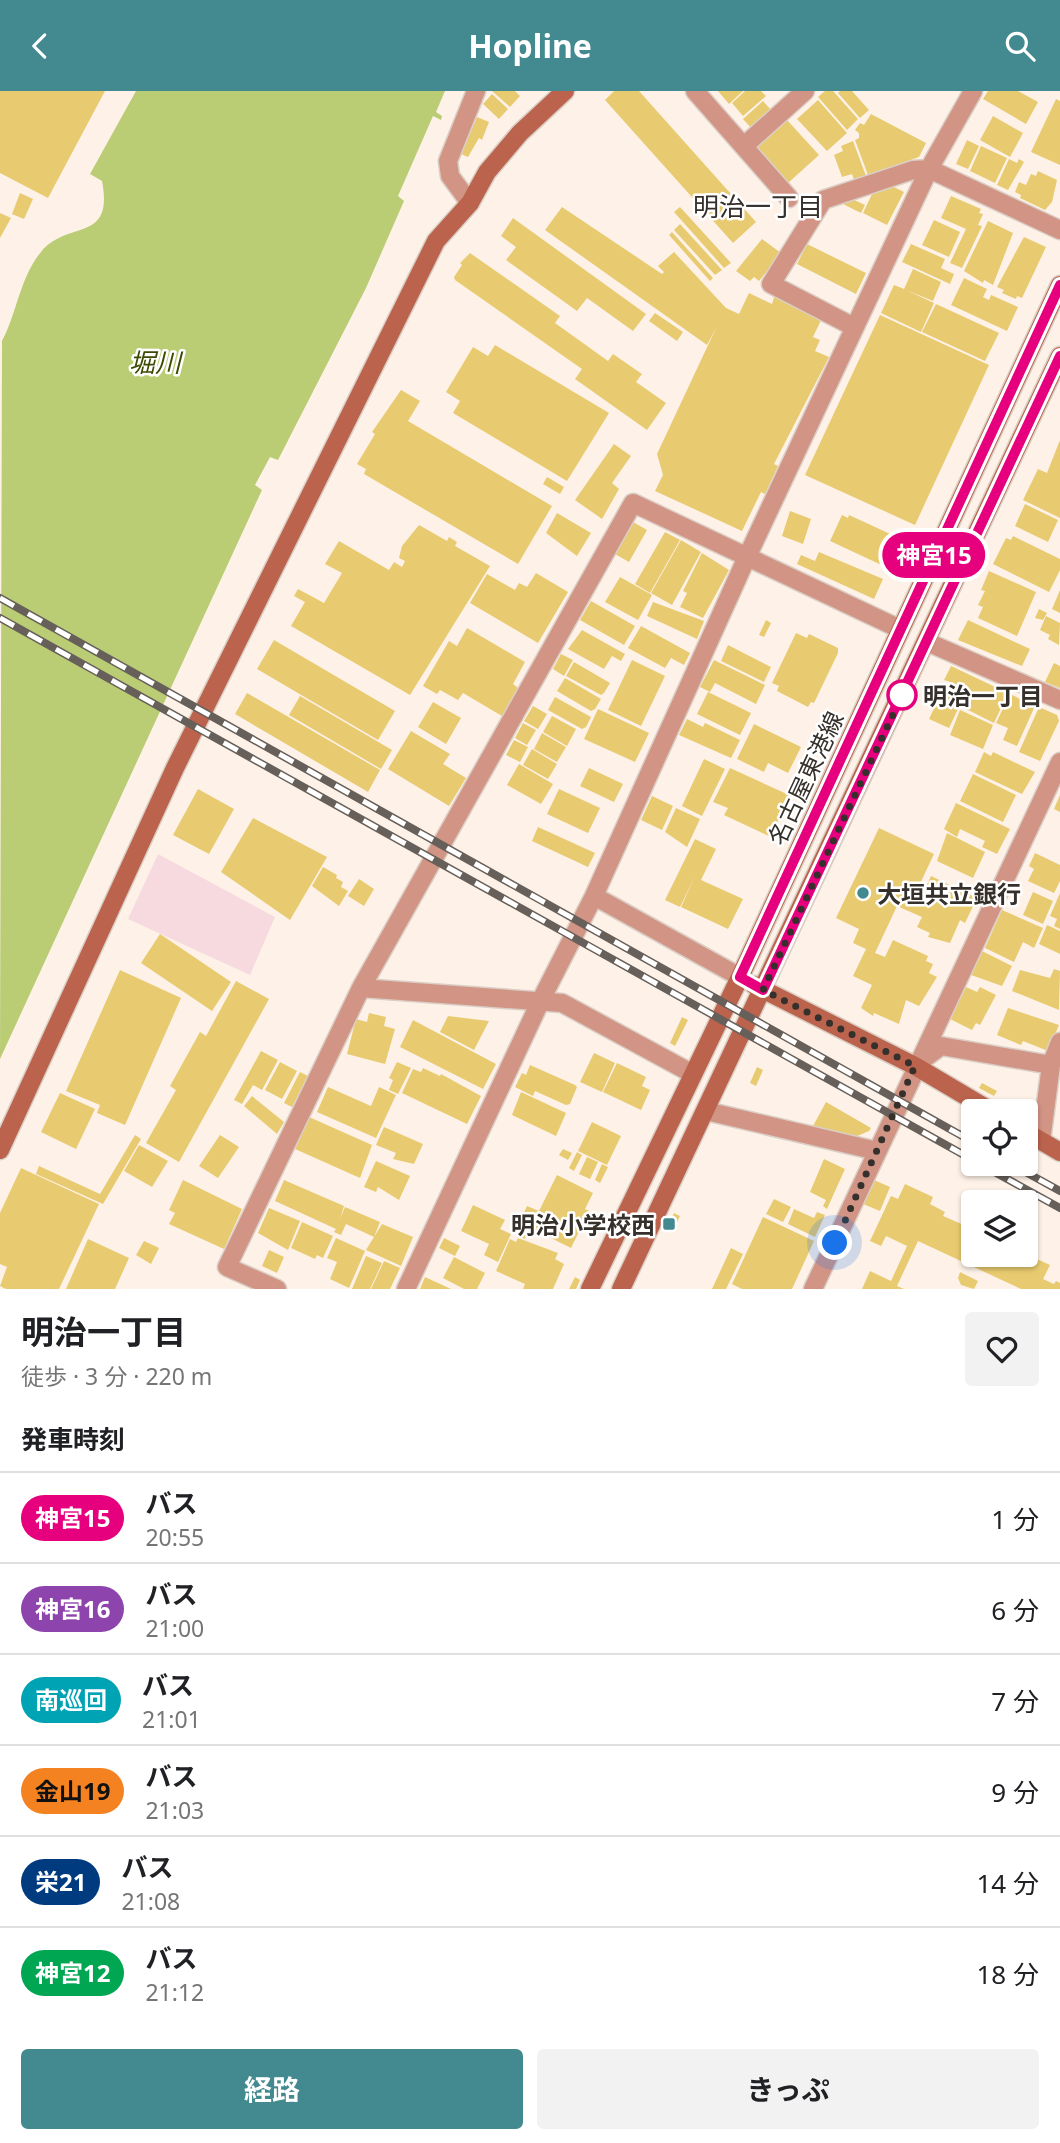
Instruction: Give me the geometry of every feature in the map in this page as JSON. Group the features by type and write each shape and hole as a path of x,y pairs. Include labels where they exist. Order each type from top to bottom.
{"main road":[{"path":"0,1150 133,856 436,241 470,202 487,173 520,133 565,91"},
{"name":"名古屋東港線","path":"590,1289 740,977 1060,285"},
{"path":"621,1289 1060,356"},
{"path":"740,977 915,1066 971,1099"},
{"path":"1038,1140 1060,1151"}],"street":[{"path":"470,202 450,176 448,161 476,91"},
{"path":"695,91 789,198"},
{"path":"744,146 804,91"},
{"path":"406,1289 541,1000 594,897 854,327 929,169 973,91"},
{"path":"854,327 771,284 823,200 914,170 929,169 1060,230"},
{"path":"277,1289 228,1267 360,988 634,503 900,629"},
{"path":"927,642 1060,700"},
{"path":"813,1289 915,1066 1060,762"},
{"path":"594,897 740,977"},
{"path":"360,988 562,1003 693,1074"},
{"path":"1038,1117 1051,1065 1060,1042"},
{"path":"915,1066 941,1046 1051,1065"},
{"path":"706,1111 877,1151"}],"shaded area":[{"path":"158,854 275,917 250,975 128,919"}],"water":[{"name":"堀川","path":"136,91 445,91 436,112 442,116 441,120 433,116 398,196 404,201 366,288 278,460 270,457 255,485 262,490 0,1059 2,341 23,284 41,252 52,242 86,228 101,214 104,201 102,181 90,174"}],"building":[{"path":"0,91 105,91 48,198 0,173"},
{"path":"492,91 515,91 520,96 510,107"},
{"path":"614,91 639,91 756,222 733,243 605,100"},
{"path":"718,91 743,91 729,104"},
{"path":"745,91 761,91 766,96 743,116 732,103"},
{"path":"825,91 833,91 858,119 847,130 818,97"},
{"path":"852,91 869,110 860,118 838,93"},
{"path":"988,91 1018,91 1038,102 1026,124 983,99"},
{"path":"492,94 508,109 499,119 483,104"},
{"path":"1056,99 1060,101 1060,165 1031,152"},
{"path":"818,100 847,133 827,151 797,119"},
{"path":"763,101 772,111 752,129 743,119"},
{"path":"871,114 926,143 919,157 868,175 855,140 859,138 859,133 855,130 860,123 864,125"},
{"path":"993,116 1023,133 1010,157 980,140"},
{"path":"477,117 489,122 482,140 479,138 468,157 461,154"},
{"path":"787,120 819,155 788,183 757,147"},
{"path":"967,140 979,146 968,169 956,164"},
{"path":"853,141 866,176 854,180 852,174 842,177 834,155 843,151 841,146"},
{"path":"981,146 1007,158 995,183 970,171"},
{"path":"1009,159 1017,163 1019,159 1024,162 1008,190 997,185"},
{"path":"1038,171 1057,180 1052,202 1045,210 1020,198 1021,195 1015,192 1019,182 1026,185 1031,174 1036,176"},
{"path":"888,184 904,192 887,225 863,213 873,192 886,189"},
{"path":"20,193 33,199 24,219 12,214"},
{"path":"951,196 981,209 979,213 983,214 978,225 982,226 962,268 950,263 966,229 941,218"},
{"path":"850,198 865,205 861,213 839,202"},
{"path":"562,207 662,274 664,272 658,266 674,252 726,308 739,314 749,293 772,304 775,294 823,316 813,337 820,340 815,351 829,357 774,464 778,466 765,494 761,492 742,531 655,491 663,475 657,454 717,326 707,345 545,230"},
{"path":"680,207 731,263 724,268 674,212"},
{"path":"0,213 11,218 0,238"},
{"path":"513,218 646,314 633,331 587,298 577,311 506,260 516,247 501,236"},
{"path":"934,220 960,232 949,257 922,245"},
{"path":"988,221 1013,233 993,285 984,280 983,283 964,271"},
{"path":"680,224 722,270 715,275 674,230"},
{"path":"672,232 713,278 710,281 669,235"},
{"path":"1024,237 1046,247 1022,298 1017,296 1016,299 1002,293 1004,290 997,287"},
{"path":"762,239 781,253 759,281 754,277 750,281 736,271"},
{"path":"807,244 866,273 856,294 797,264"},
{"path":"911,244 945,259 941,268 954,274 950,284 902,262"},
{"path":"470,253 560,316 555,323 608,361 613,354 642,374 636,382 666,403 647,430 575,379 582,369 455,280 454,277 462,265 460,263"},
{"path":"913,269 941,282 933,301 906,290 934,303 921,332 881,313 894,285 904,289"},
{"path":"964,278 987,289 983,297 989,300 991,295 1018,307 1007,331 951,305"},
{"path":"936,304 999,333 985,361 922,332"},
{"path":"655,313 683,332 677,341 649,321"},
{"path":"880,315 989,365 915,525 805,475"},
{"path":"495,345 609,413 567,481 453,413 460,401 446,392 473,347 488,356"},
{"path":"401,390 420,401 408,421 552,506 518,564 364,474 366,469 357,464 375,434 372,432"},
{"path":"1060,440 1060,518 1023,500 1038,469 1047,473"},
{"path":"614,444 631,456 612,483 619,489 602,519 575,500"},
{"path":"547,477 564,487 560,494 543,484"},
{"path":"1025,504 1058,520 1048,542 1015,526"},
{"path":"790,511 811,519 803,544 782,536"},
{"path":"557,513 591,533 577,556 546,533"},
{"path":"842,515 848,518 849,515 901,539 888,568 830,541"},
{"path":"633,522 647,530 629,562 615,554"},
{"path":"419,525 447,541 449,537 457,542 455,546 490,566 410,695 291,626 305,602 294,596 298,589 324,603 342,573 325,564 339,541 389,570 394,562 402,567 405,561 399,558 402,546"},
{"path":"665,532 680,540 650,593 635,584"},
{"path":"1013,536 1060,559 1060,570 1049,592 993,564 1006,538 1011,540"},
{"path":"681,540 701,552 672,605 651,593"},
{"path":"819,552 883,579 874,599 797,564 801,555 815,561"},
{"path":"702,553 729,570 703,618 680,607 687,593 683,591"},
{"path":"989,571 1036,592 1017,636 978,618 983,607 978,605 985,591 981,590"},
{"path":"536,573 568,592 538,643 470,603 487,574 515,590 519,583 527,587"},
{"path":"620,577 652,595 638,620 605,602"},
{"path":"1060,590 1060,613 1052,609"},
{"path":"591,601 635,626 624,645 580,620"},
{"path":"653,602 704,621 697,639 647,616"},
{"path":"1039,609 1047,613 1043,620 1035,618"},
{"path":"1046,616 1060,623 1059,645 1048,639 1050,635 1040,630"},
{"path":"766,620 771,623 764,637 759,635"},
{"path":"968,620 1030,649 1022,666 958,640"},
{"path":"641,626 690,653 684,665 671,658 665,668 628,648"},
{"path":"467,628 525,662 513,684 518,688 502,716 463,693 458,700 440,690 437,694 423,686 449,641 457,646"},
{"path":"582,630 625,654 621,661 612,656 604,669 568,649"},
{"path":"796,633 807,638 809,634 838,648 814,703 811,702 808,707 777,691 779,686 772,683"},
{"path":"274,640 395,711 378,740 257,669"},
{"path":"728,645 771,667 764,682 721,661"},
{"path":"561,654 573,660 564,676 553,669"},
{"path":"632,660 665,676 641,726 608,710"},
{"path":"714,660 765,685 756,704 715,683 710,692 700,687"},
{"path":"574,662 610,683 604,693 601,695 566,676"},
{"path":"1054,663 1060,666 1060,688 1045,682"},
{"path":"951,666 1008,693 994,723 946,699 953,683 944,680"},
{"path":"565,678 601,699 595,709 591,711 557,691"},
{"path":"708,692 751,713 740,735 697,714"},
{"path":"247,693 380,770 368,792 235,714"},
{"path":"1010,694 1035,706 1017,746 1003,740 1008,728 996,723"},
{"path":"300,696 392,750 381,769 289,715"},
{"path":"555,697 591,717 586,727 582,729 548,710"},
{"path":"938,700 958,709 949,728 929,719"},
{"path":"433,702 461,718 446,744 418,727"},
{"path":"533,706 547,714 538,729 524,721"},
{"path":"1039,707 1057,715 1059,721 1040,761 1019,752"},
{"path":"598,709 649,733 635,762 584,739"},
{"path":"960,710 993,725 983,749 950,735"},
{"path":"552,716 576,729 567,746 543,732"},
{"path":"687,719 703,727 705,723 740,740 731,758 679,735"},
{"path":"523,723 536,730 527,745 515,738"},
{"path":"754,724 801,747 788,773 768,763 764,772 737,759"},
{"path":"411,731 450,754 443,764 466,778 449,806 388,769"},
{"path":"542,733 566,747 557,762 534,749"},
{"path":"514,740 528,747 520,762 506,755"},
{"path":"532,749 557,764 548,779 523,765"},
{"path":"984,752 991,756 993,752 1035,772 1022,794 975,772"},
{"path":"704,759 725,769 702,816 682,806"},
{"path":"519,764 553,784 541,804 507,785"},
{"path":"589,768 623,784 614,802 580,786"},
{"path":"730,768 789,795 771,837 724,815 728,808 713,802"},
{"path":"973,774 1016,795 1003,822 960,801"},
{"path":"198,789 234,809 209,854 173,835"},
{"path":"559,789 600,808 588,833 547,814"},
{"path":"1060,795 1060,812 1054,809"},
{"path":"652,796 673,806 662,830 641,820"},
{"path":"956,803 1010,829 997,854 982,847 985,841 960,829 957,837 944,829"},
{"path":"676,808 700,819 687,847 665,832"},
{"path":"253,818 327,857 290,920 221,872"},
{"path":"538,827 595,853 588,867 532,841"},
{"path":"879,828 934,854 919,886 925,889 931,876 977,898 965,923 960,920 950,943 928,937 930,933 917,927 922,917 897,906 875,953 885,957 893,940 928,956 926,961 933,964 929,973 937,977 919,1006 906,1000 899,1024 874,1013 873,1016 861,1008 872,985 853,976 866,949 853,943 859,929 836,918"},
{"path":"947,833 985,852 973,878 937,861"},
{"path":"695,839 716,849 701,880 743,899 728,929 681,907 695,876 680,907 665,900"},
{"path":"1035,853 1060,865 1060,881 1054,893 1028,881 1034,869 1029,866"},
{"path":"323,867 337,875 336,878 343,882 341,887 348,891 339,906 312,886"},
{"path":"359,879 374,889 364,906 348,896"},
{"path":"1033,892 1053,901 1043,924 1023,915"},
{"path":"1060,893 1060,929 1054,926 1057,919 1050,916"},
{"path":"1002,910 1043,928 1034,948 1023,942 1014,962 985,948"},
{"path":"1047,925 1060,931 1060,954 1039,944"},
{"path":"160,934 231,982 212,1011 141,963"},
{"path":"982,951 1012,966 1002,986 971,975"},
{"path":"1054,969 1060,971 1059,1010 1012,991 1020,970 1050,978"},
{"path":"120,970 181,998 125,1125 97,1113 100,1105 66,1091"},
{"path":"236,981 269,999 179,1162 146,1143 176,1090 170,1086 200,1032 206,1036"},
{"path":"966,987 977,992 980,987 996,995 980,1025 976,1023 972,1030 950,1019"},
{"path":"1008,1008 1059,1025 1048,1051 1023,1041 1021,1045 997,1035"},
{"path":"369,1013 386,1017 384,1026 395,1029 385,1064 347,1054 356,1019 367,1022"},
{"path":"448,1016 489,1021 474,1050 440,1032"},
{"path":"682,1017 688,1020 675,1046 670,1043"},
{"path":"413,1020 496,1064 483,1089 400,1047"},
{"path":"261,1051 278,1060 262,1090 253,1085 242,1104 234,1100"},
{"path":"594,1053 615,1063 602,1092 580,1082"},
{"path":"280,1062 297,1071 282,1099 265,1090"},
{"path":"397,1062 411,1068 398,1094 389,1090 393,1080 389,1078"},
{"path":"617,1063 646,1077 642,1086 650,1090 641,1110 603,1092"},
{"path":"530,1065 575,1085 577,1087 570,1104 566,1105 535,1091 533,1096 515,1087 522,1073 526,1075"},
{"path":"757,1067 763,1070 756,1086 750,1083"},
{"path":"423,1068 440,1076 441,1074 481,1096 467,1124 402,1093 413,1069 421,1072"},
{"path":"300,1072 308,1076 292,1107 284,1103"},
{"path":"982,1083 997,1091 994,1096 979,1088"},
{"path":"328,1087 371,1106 379,1087 396,1095 376,1138 317,1112"},
{"path":"521,1092 566,1113 556,1136 512,1115"},
{"path":"60,1093 95,1109 76,1149 41,1132"},
{"path":"252,1096 284,1122 277,1134 244,1106"},
{"path":"826,1102 871,1128 855,1137 813,1126"},
{"path":"309,1117 372,1145 360,1178 295,1149"},
{"path":"592,1122 621,1136 607,1165 578,1151"},
{"path":"384,1127 423,1144 414,1164 393,1159 396,1153 376,1145"},
{"path":"135,1135 141,1139 103,1204 36,1174 39,1166 100,1194"},
{"path":"220,1135 239,1147 218,1178 199,1166"},
{"path":"139,1145 168,1161 152,1187 124,1171"},
{"path":"563,1149 572,1153 568,1160 559,1155"},
{"path":"577,1152 582,1155 574,1171 569,1168"},
{"path":"587,1157 598,1162 590,1179 579,1174"},
{"path":"824,1159 845,1169 827,1209 823,1206 826,1200 810,1192"},
{"path":"376,1161 410,1176 399,1200 378,1187 376,1192 364,1187"},
{"path":"602,1164 608,1167 600,1183 595,1180"},
{"path":"21,1168 99,1204 59,1289 6,1289 0,1286 7,1267 0,1264 0,1213"},
{"path":"557,1175 593,1193 585,1209 589,1211 571,1248 533,1229 536,1223 522,1217 527,1206 539,1211"},
{"path":"183,1180 242,1209 224,1249 169,1224 175,1213 169,1210"},
{"path":"284,1180 344,1206 340,1219 345,1207 380,1222 374,1237 346,1224 341,1235 334,1232 336,1229 275,1201"},
{"path":"874,1180 890,1187 880,1211 863,1204"},
{"path":"905,1184 933,1197 930,1204 945,1212 943,1216 961,1224 961,1261 918,1241 897,1286 904,1289 862,1289 870,1271 891,1281 907,1246 886,1236 881,1246 870,1241 891,1196 898,1199"},
{"path":"774,1199 791,1207 783,1222 766,1214"},
{"path":"473,1205 505,1220 500,1229 511,1234 498,1262 484,1255 489,1244 461,1231"},
{"path":"269,1208 300,1221 288,1250 258,1233"},
{"path":"794,1209 814,1218 817,1212 825,1215 815,1237 788,1224"},
{"path":"674,1213 680,1216 674,1229 669,1226"},
{"path":"763,1217 814,1241 792,1289 742,1289 732,1284"},
{"path":"518,1221 530,1227 525,1239 513,1233"},
{"path":"302,1222 333,1236 323,1258 317,1255 315,1259 291,1248"},
{"path":"382,1224 413,1237 401,1266 366,1250"},
{"path":"336,1238 365,1251 349,1288 330,1279 337,1262 327,1258"},
{"path":"444,1238 460,1246 455,1256 439,1248"},
{"path":"518,1238 558,1253 555,1259 564,1264 553,1289 523,1289 525,1284 496,1271 510,1239 516,1242"},
{"path":"88,1239 129,1258 115,1289 66,1289"},
{"path":"144,1241 159,1248 151,1264 136,1255"},
{"path":"731,1248 743,1254 726,1289 712,1289"},
{"path":"269,1250 284,1257 277,1273 262,1266"},
{"path":"366,1256 382,1263 370,1289 352,1289"},
{"path":"454,1257 485,1273 477,1289 464,1289 443,1278"},
{"path":"1038,1260 1050,1265 1043,1279 1054,1284 1056,1281 1060,1283 1060,1289 1021,1289 974,1267 1038,1267"},
{"path":"384,1261 400,1268 390,1289 371,1289"},
{"path":"960,1272 978,1281 974,1289 961,1285 958,1278"},
{"path":"425,1277 451,1289 420,1289"},
{"path":"575,1277 580,1280 576,1289 569,1289"}],"railway":[{"path":"0,598 961,1135"},
{"path":"0,618 961,1153"},
{"path":"1002,1176 1060,1208"},
{"path":"1033,1176 1060,1191"}],"bus line":[{"name":"神宮15","path":"1060,285 740,977 763,990 1060,356"}],"place":[{"name":"明治一丁目","path":"902,695"},
{"name":"大垣共立銀行","path":"863,893"},
{"name":"明治小学校西","path":"669,1224"}],"district":[{"name":"明治一丁目","path":"758,206"}],"route":[{"path":"835,1243 915,1066 763,990 905,689 902,695"}]}
